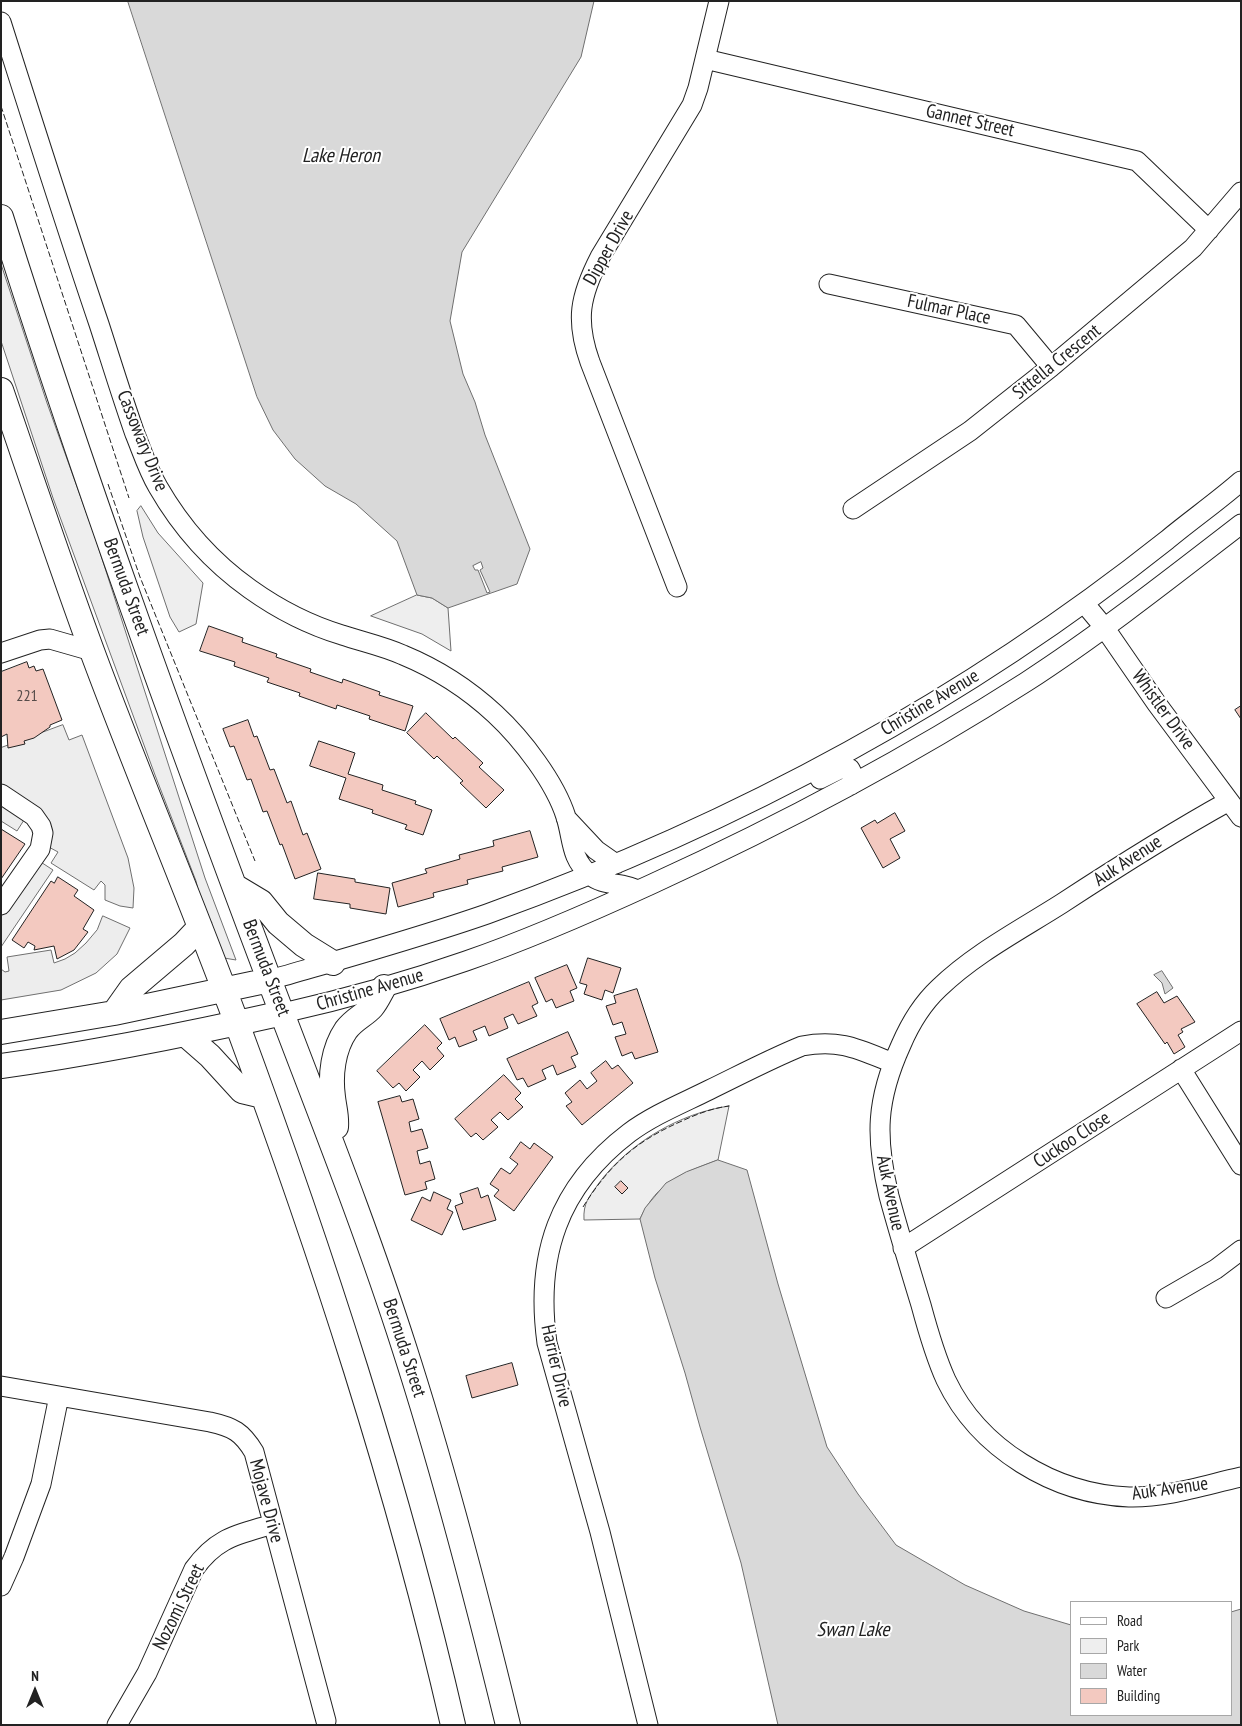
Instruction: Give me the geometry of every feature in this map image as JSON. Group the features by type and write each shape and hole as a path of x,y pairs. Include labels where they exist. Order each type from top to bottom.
{"main road":[{"name":"Bermuda Street","path":"1,217 95,498 183,745 334,1146 377,1267 427,1420 464,1548 508,1725"},
{"path":"1,390 92,651 225,991 317,1249 374,1430 423,1602 453,1725"},
{"path":"236,887 261,902 278,923 304,945 333,963"},
{"path":"114,1013 131,989 200,928"},
{"name":"Christine Avenue","path":"1,1032 114,1013 270,980"},
{"path":"334,1146 336,1117 333,1104 332,1078 337,1048 346,1030 354,1020 371,1008 384,987"},
{"name":"Christine Avenue","path":"1,1066 78,1055 186,1035 283,1013"},
{"path":"186,1035 210,1056 242,1091 263,1096"}],"street":[{"name":"Dipper Drive","path":"677,587 590,362 582,338 581,318 583,297 600,257 692,105 698,88 719,1"},
{"name":"Cassowary Drive","path":"1,22 127,412 156,484 180,520 222,567 271,603 322,628 403,655 443,675 476,697 505,724 548,778 566,818 573,850 579,862 590,875"},
{"name":"Gannet Street","path":"705,59 1137,161 1209,230"},
{"name":"Sittella Crescent","path":"853,509 970,431 1051,367 1180,260 1209,230 1241,192"},
{"name":"Fulmar Place","path":"829,284 1016,324 1051,367"},
{"name":"Christine Avenue","path":"270,980 333,963 442,929 590,875 715,821 772,793 921,710 1084,603 1241,482"},
{"name":"Christine Avenue","path":"283,1013 384,987 466,962 638,890 738,843 851,785 1026,681 1177,574 1241,524"},
{"name":"Whistler Drive","path":"1084,603 1104,627 1157,704 1241,817"},
{"path":"1,653 40,640 50,639 92,651"},
{"path":"772,793 803,787 845,768 850,769 853,775 851,785"},
{"path":"1,794 34,816 41,826 43,833 40,849 1,905"},
{"name":"Auk Avenue","path":"1229,801 1170,834 965,966 938,989 922,1008 907,1031 887,1078 882,1099 880,1146 882,1170 934,1351 947,1381 969,1419 1004,1451 1027,1468 1078,1489 1106,1495 1152,1496 1241,1477"},
{"name":"Cassowary Drive","path":"566,818 596,850 616,864"},
{"path":"590,875 607,883 620,884 638,890"},
{"name":"Cuckoo Close","path":"903,1248 1241,1031"},
{"name":"Harrier Drive","path":"648,1725 600,1532 547,1343 543,1288 546,1261 553,1235 579,1185 604,1154 631,1132 679,1105 802,1046 820,1043 842,1045 893,1063"},
{"path":"1182,1069 1241,1165"},
{"path":"1166,1298 1216,1269 1241,1250"},
{"name":"Mojave Drive","path":"1,1386 225,1425 237,1431 246,1439 254,1452 326,1722"},
{"path":"1,1586 14,1557 41,1484 59,1396"},
{"name":"Nozomi Street","path":"117,1725 139,1689 194,1569 202,1558 210,1549 230,1537 273,1524"}],"green space":[{"path":"1,264 47,403 95,537 205,878 236,960 224,958 201,902 196,881 53,498 1,341"},
{"path":"141,506 158,533 203,583 196,624 179,632 170,617 143,537 137,511"},
{"path":"417,595 432,598 448,608 451,651 422,634 371,616"},
{"path":"729,1106 718,1160 672,1180 655,1196 640,1219 584,1220 586,1205 599,1183 611,1168 640,1143 657,1132 692,1115"}],"shaded area":[{"path":"63,725 69,740 82,735 128,858 134,888 133,908 120,906 105,900 105,885 101,881 94,890 51,863 58,852 34,839 34,829 24,820 17,831 1,821 1,748"},
{"path":"27,853 53,870 1,947 1,891"},
{"path":"103,916 130,928 117,954 96,973 61,990 1,1000 1,969 5,972 9,971 7,957 51,950 54,963 65,959 86,943 97,930"}],"water":[{"name":"Lake Heron","path":"128,1 594,1 581,57 462,252 450,321 463,374 530,549 517,584 448,608 432,598 417,595 397,541 356,504 325,486 295,459 273,430 257,397"},
{"path":"1162,971 1173,988 1165,994 1162,983 1154,975"},
{"name":"Swan Lake","path":"718,1160 747,1170 778,1284 827,1447 858,1494 896,1545 965,1585 1024,1611 1070,1625 1070,1716 1232,1716 1232,1612 1241,1609 1241,1725 778,1725 741,1563 655,1278 640,1219 645,1208 666,1183 686,1172"}],"pier":[{"path":"481,562 483,568 480,570 490,592 487,593 478,570 475,570 473,566"}],"building":[{"path":"209,626 243,638 242,642 277,654 276,657 311,669 310,672 342,683 343,679 380,692 379,695 413,706 405,731 369,719 370,716 337,705 336,709 299,696 300,693 267,682 269,678 234,666 235,662 200,651"},
{"path":"27,662 29,668 34,666 36,671 43,669 62,720 50,725 50,727 34,738 24,741 25,744 8,748 7,734 1,737 1,672"},
{"path":"1241,706 1241,719 1235,710"},
{"path":"426,713 453,739 455,737 483,763 479,767 504,790 486,808 460,783 463,781 437,756 434,759 407,733"},
{"path":"248,720 254,737 257,736 270,770 274,769 287,803 291,801 303,835 307,833 321,869 295,879 267,811 263,812 251,779 247,780 234,746 230,747 223,729"},
{"path":"319,741 355,753 348,774 383,785 382,790 416,801 415,804 432,810 423,835 405,829 407,825 372,813 373,810 339,799 346,778 310,766"},
{"path":"895,813 905,831 890,839 900,858 883,868 861,828 875,820 877,823"},
{"path":"1,829 25,844 1,879"},
{"path":"530,831 538,857 502,867 503,871 467,880 468,884 433,893 434,897 398,907 392,883 427,873 425,869 460,859 459,855 494,846 493,841"},
{"path":"318,873 355,879 355,882 390,888 386,914 350,908 350,904 314,899"},
{"path":"58,877 78,890 74,896 94,910 83,929 88,932 74,950 57,959 54,946 34,950 35,946 28,942 24,948 12,940 51,881 54,883"},
{"path":"588,958 621,968 613,993 605,990 602,1000 584,994 587,985 580,983"},
{"path":"567,965 577,988 570,991 574,1001 556,1008 552,999 546,1002 535,978"},
{"path":"529,982 538,1003 532,1006 537,1016 518,1024 513,1014 504,1018 508,1028 489,1036 485,1026 473,1031 477,1040 459,1047 455,1037 449,1040 440,1019"},
{"path":"637,989 658,1052 635,1059 632,1052 622,1056 615,1037 626,1034 622,1022 613,1025 606,1006 616,1003 614,996"},
{"path":"1157,992 1164,1003 1177,996 1195,1022 1181,1029 1183,1032 1178,1035 1185,1047 1174,1054 1167,1042 1165,1044 1137,1004"},
{"path":"425,1025 442,1043 437,1048 444,1056 430,1070 422,1061 413,1070 420,1077 406,1091 399,1083 393,1088 377,1071"},
{"path":"568,1032 578,1054 571,1057 576,1067 557,1075 553,1065 542,1070 546,1079 528,1087 523,1078 517,1080 507,1059"},
{"path":"606,1061 612,1069 618,1065 633,1083 582,1125 566,1106 572,1102 565,1093 580,1080 587,1089 597,1081 591,1073"},
{"path":"504,1075 521,1093 515,1099 523,1107 508,1120 500,1112 491,1120 498,1127 483,1140 476,1133 471,1137 455,1119"},
{"path":"400,1096 402,1102 413,1099 419,1119 409,1122 411,1132 422,1129 428,1148 417,1151 420,1164 430,1161 435,1179 425,1182 427,1189 405,1195 378,1102"},
{"path":"521,1142 530,1149 534,1143 553,1157 514,1211 494,1196 499,1190 490,1184 501,1168 510,1174 518,1164 510,1158"},
{"path":"621,1181 628,1188 622,1194 615,1187"},
{"path":"478,1188 481,1198 488,1195 496,1220 463,1230 455,1206 463,1203 460,1194"},
{"path":"434,1192 451,1200 447,1209 453,1212 442,1235 411,1220 422,1197 430,1201"},
{"path":"512,1363 518,1385 472,1398 466,1376"}],"fence":[{"path":"1,106 129,498"},
{"path":"108,484 140,577 255,861"},
{"path":"583,1207 603,1178 614,1166 625,1155 651,1137 688,1118 729,1106"}]}
